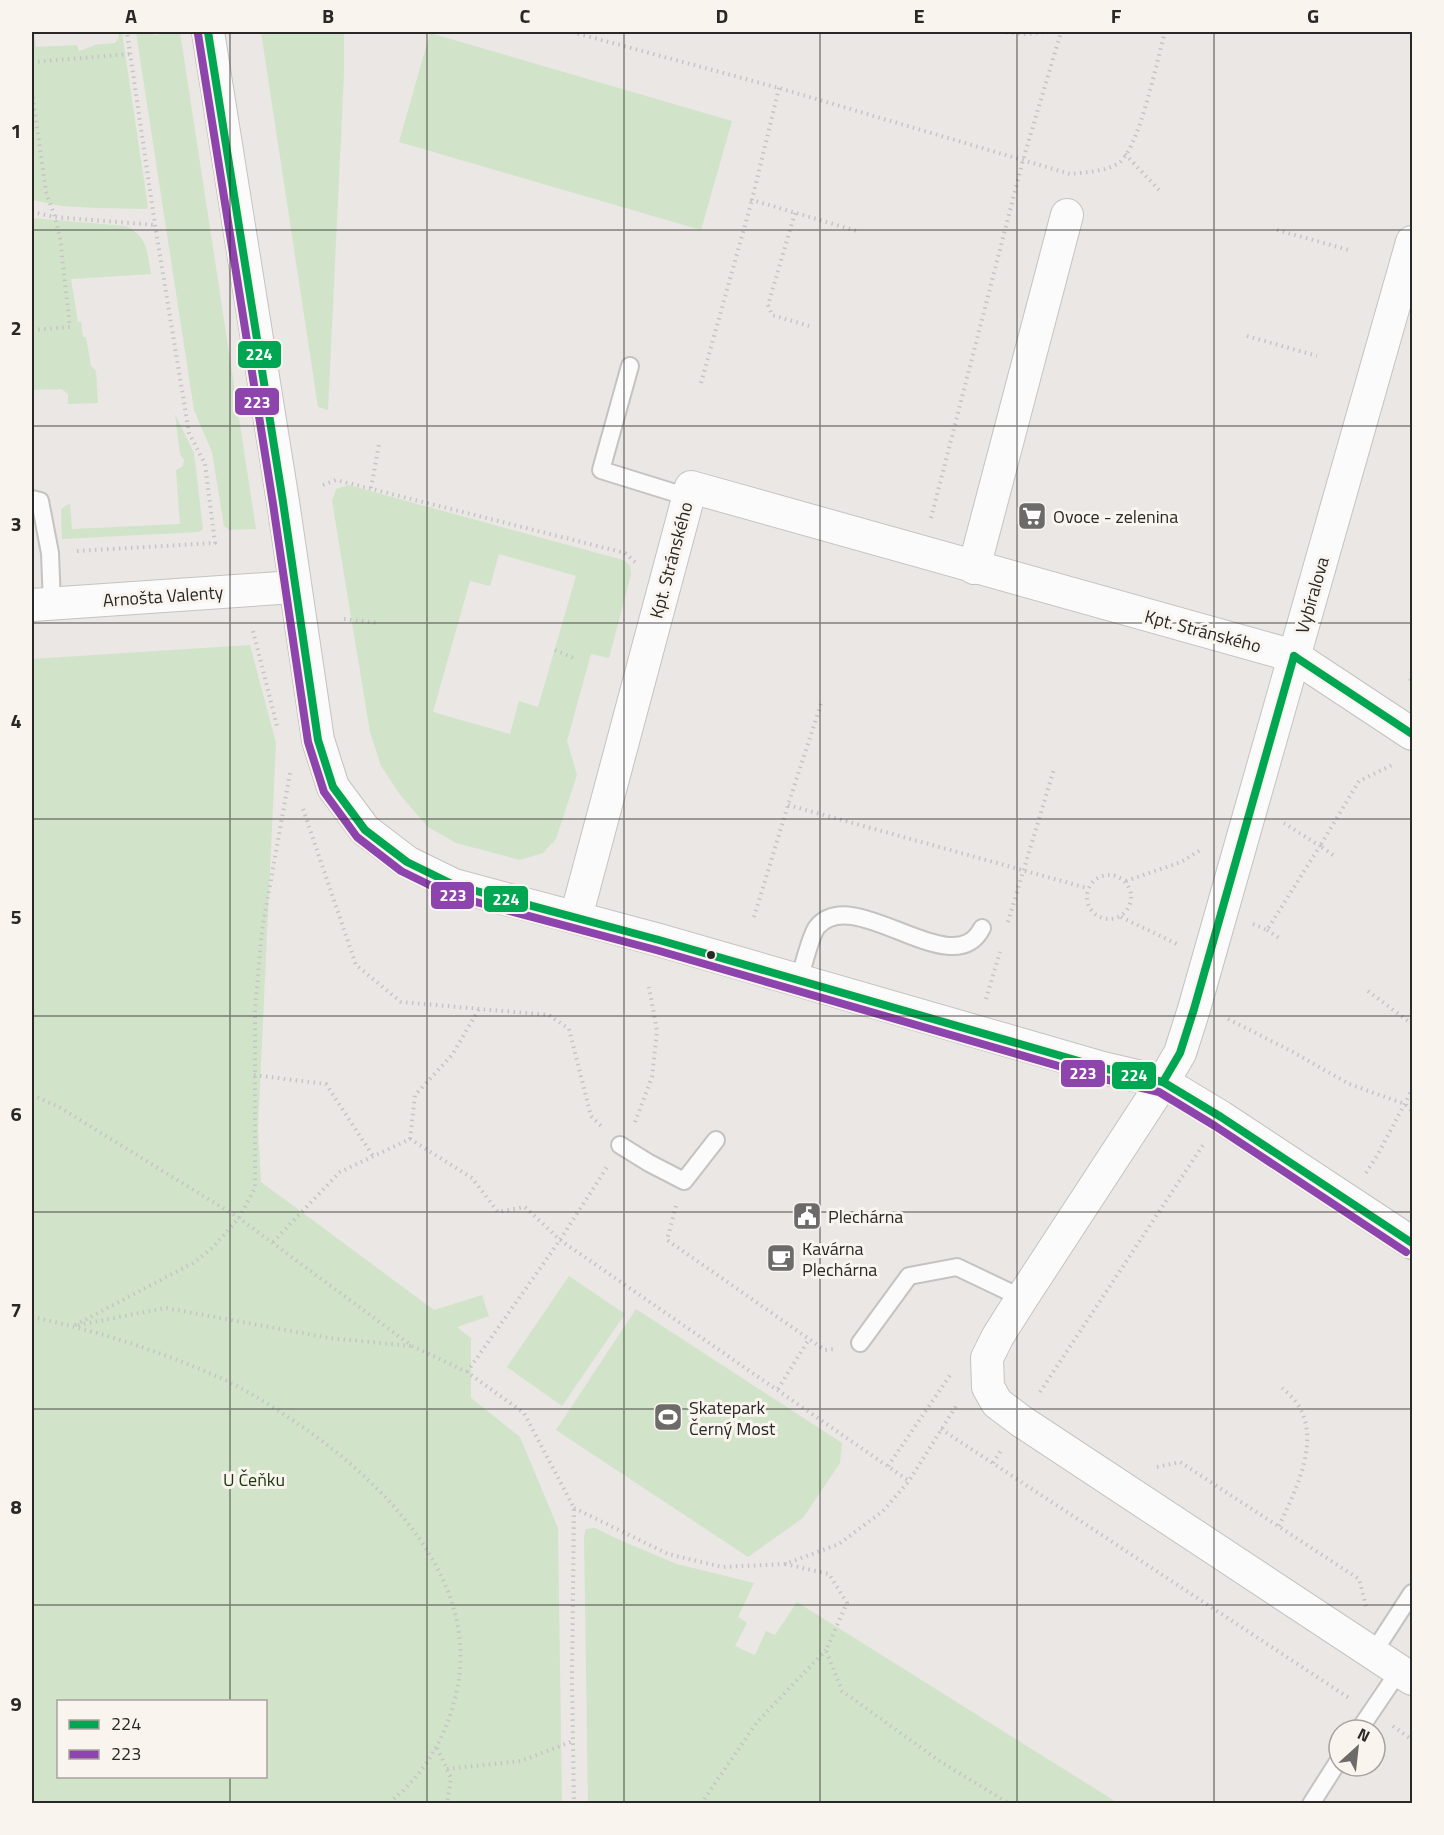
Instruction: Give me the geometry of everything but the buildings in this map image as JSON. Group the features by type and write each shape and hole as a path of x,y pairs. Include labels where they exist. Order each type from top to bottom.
{"street":[{"path":"208,32 318,740 333,787 365,830 407,862 454,885 576,917 1103,1068 1163,1082 1221,1117 1413,1243"},
{"path":"974,568 1067,215"},
{"name":"Vybíralova","path":"1406,1675 1381,1641 1021,1421 997,1403 988,1387 987,1358 1022,1298 1180,1053 1413,242"},
{"name":"Kpt. Stránského","path":"576,917 690,487 1294,656 1408,747"},
{"name":"Arnošta Valenty","path":"42,604 294,587"}],"lane":[{"path":"630,366 602,470 688,497"},
{"path":"32,500 40,501 50,553 42,604"},
{"path":"799,980 816,929 829,917 846,915 952,947 965,945 977,938 982,928"},
{"path":"620,1145 684,1181 716,1140"},
{"path":"860,1343 909,1275 957,1267 1022,1298"},
{"path":"1381,1641 1413,1593"},
{"path":"1367,1718 1406,1675"},
{"path":"1311,1803 1328,1778"}],"path":[{"path":"50,553 215,543 205,464 189,433 155,225 127,32"},
{"path":"572,32 779,88 1070,174 1097,171 1119,162 1125,154 1135,139 1165,32"},
{"path":"1000,32 1046,32"},
{"path":"911,548 917,526 930,520 1023,160 1061,32"},
{"path":"32,62 131,54"},
{"path":"701,383 752,200 779,88"},
{"path":"32,91 46,192 60,238 70,327 32,330"},
{"path":"1125,154 1160,190"},
{"path":"752,200 857,231"},
{"path":"32,212 55,217 155,225"},
{"path":"795,213 768,305 772,315 809,326"},
{"path":"1278,230 1349,250"},
{"path":"1247,336 1317,356"},
{"path":"371,488 379,444"},
{"path":"323,485 336,480 625,553 664,588"},
{"path":"344,619 378,623"},
{"path":"253,632 281,741"},
{"path":"555,650 576,658"},
{"path":"754,917 821,704"},
{"path":"1267,930 1359,781 1408,747"},
{"path":"1023,872 1054,769"},
{"path":"74,1326 195,1262 213,1247 239,1218 255,1188 255,1010 262,930 290,772 294,783"},
{"path":"788,805 1023,872 1088,888"},
{"path":"302,806 356,964 401,1002 549,1015 569,1029 591,1116 620,1145"},
{"path":"1281,821 1333,855"},
{"path":"1126,881 1181,862 1209,845"},
{"path":"1116,875 1126,881 1132,897 1129,908 1121,917 1107,920 1094,915 1087,903 1088,888 1099,876 1116,875"},
{"path":"1121,917 1182,946"},
{"path":"1250,923 1279,938"},
{"path":"467,1372 560,1240 634,1124 652,1077 657,1031 649,987"},
{"path":"1368,991 1413,1024"},
{"path":"410,1138 415,1095 452,1054 479,1009"},
{"path":"1226,1018 1349,1084 1405,1104 1413,1111"},
{"path":"254,1075 326,1084 373,1156"},
{"path":"1347,1200 1377,1156 1413,1090"},
{"path":"32,1095 59,1107 239,1218 412,1346 467,1372 524,1413 574,1508 574,1803"},
{"path":"273,1242 340,1172 410,1138"},
{"path":"410,1138 472,1178 498,1212 525,1207 560,1240 909,1481"},
{"path":"1034,1401 1205,1142"},
{"path":"684,1181 667,1240 825,1350 860,1343"},
{"path":"74,1326 166,1308 328,1338 412,1346"},
{"path":"32,1317 74,1326 153,1351 231,1383 286,1415 341,1454 374,1484 406,1519 438,1570 458,1620 461,1668 451,1717 437,1747 420,1772 388,1803"},
{"path":"778,1389 809,1339"},
{"path":"888,1466 952,1373"},
{"path":"1279,1526 1304,1470 1307,1440 1304,1421 1296,1402 1282,1388"},
{"path":"785,1564 839,1544 883,1511 909,1481 958,1402"},
{"path":"941,1429 1413,1740"},
{"path":"1150,1468 1180,1462 1359,1579 1368,1614 1381,1641"},
{"path":"574,1508 668,1554 722,1567 785,1564 829,1574 847,1603 826,1650 757,1722 701,1803"},
{"path":"826,1650 842,1691 941,1762 1010,1803"},
{"path":"447,1769 521,1761 573,1741"},
{"path":"437,1747 452,1778 447,1803"}],"green space":[{"path":"32,32 34,32 36,47 77,45 79,51 93,45 115,43 119,38 118,32 122,32 148,207 146,209 62,206 32,200"},
{"path":"136,32 153,32 154,35 180,32 256,529 229,530 224,526 212,452 194,410"},
{"path":"261,32 344,32 328,410 318,407"},
{"path":"430,33 732,121 701,230 399,142"},
{"path":"32,218 126,226 143,240 151,274 71,279 78,322 81,322 83,337 86,337 91,366 96,371 98,403 68,404 68,394 62,389 32,390"},
{"path":"175,414 194,453 203,529 199,532 62,539 61,510 70,504 72,529 180,524 176,470 183,466 184,460 180,454"},
{"path":"348,485 623,560 630,565 631,575 609,658 591,654 567,741 577,775 556,839 543,853 520,860 456,843 428,827 401,796 381,766 370,732 332,501 336,489","holes":["499,554 576,576 538,707 519,701 510,734 433,712 470,581 490,586"]},
{"name":"U Čeňku","path":"250,645 276,743 258,1128 261,1182 434,1310 482,1295 489,1316 457,1327 471,1338 471,1398 520,1437 558,1528 562,1803 32,1803 32,659"},
{"path":"569,1276 625,1314 562,1406 507,1367"},
{"name":"Skatepark Černý Most","path":"636,1309 842,1443 840,1463 803,1518 748,1557 556,1430"},
{"path":"595,1528 677,1564 754,1583 738,1617 747,1623 735,1646 755,1655 766,1631 775,1635 797,1602 1118,1803 588,1803 584,1536 586,1529"}],"transit line":[{"name":"224","path":"208,32 283,502 318,740 333,787 365,830 407,862 454,885 659,940 1103,1068 1163,1082 1221,1117 1412,1243"},
{"name":"223","path":"198,34 273,504 308,742 324,792 357,837 401,871 450,895 656,950 1100,1078 1159,1092 1215,1126 1406,1252"},
{"name":"224","path":"1294,656 1412,734"},
{"name":"224","path":"1163,1082 1180,1053 1194,1009 1294,656"}],"place":[{"name":"Ovoce - zelenina","path":"1032,516"},
{"name":"Plechárna","path":"807,1216"},
{"name":"Kavárna Plechárna","path":"781,1258"},
{"name":"Skatepark Černý Most","path":"668,1417"}]}
